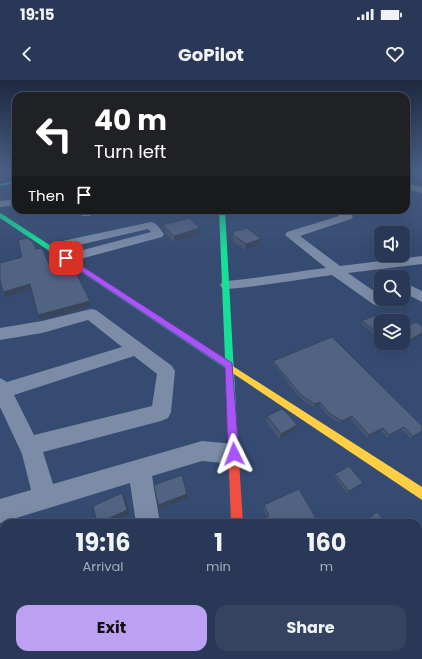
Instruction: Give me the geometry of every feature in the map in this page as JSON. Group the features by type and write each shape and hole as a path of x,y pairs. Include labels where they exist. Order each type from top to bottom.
{"street":[{"path":"0,204 12,202"},
{"path":"222,214 227,285 229,366 237,519"},
{"path":"345,214 348,217 292,235 336,271 374,298"},
{"path":"1,217 70,257 229,366 422,494"},
{"path":"53,246 150,225 158,234 70,257"},
{"path":"227,285 262,282 422,260"},
{"path":"372,267 377,270"},
{"path":"410,290 422,297"},
{"path":"0,334 42,327 91,314 135,349 166,371 161,412 29,446"},
{"path":"44,498 43,484 29,446 1,388 135,349"},
{"path":"0,510 202,451 234,454"},
{"path":"140,470 147,519"}],"building":[{"path":"189,218 200,228 174,236 163,225"},
{"path":"247,228 261,239 246,244 233,235 233,232"},
{"path":"27,238 33,242 36,249 42,248 51,269 66,265 75,271 90,301 38,315 30,284 3,292 0,280 0,263 22,257 18,240"},
{"path":"374,316 374,330 362,321"},
{"path":"416,322 422,326 422,333 410,340 410,325"},
{"path":"332,337 422,426 422,431 413,436 404,427 389,435 383,428 369,435 352,416 342,421 329,413 320,402 315,404 301,395 273,361"},
{"path":"282,409 297,425 281,434 267,416"},
{"path":"349,466 363,483 349,491 335,474"},
{"path":"182,475 187,494 158,505 154,485"},
{"path":"299,489 316,519 263,519 269,516 264,505"},
{"path":"122,493 127,510 108,519 96,519 93,506"},
{"path":"377,512 383,519 368,519"}],"traffic: fast":[{"path":"222,214 233,445"},
{"path":"0,215 228,366"}],"traffic: slow":[{"path":"228,366 422,494"}],"traffic: jam":[{"path":"233,445 237,519"}],"route":[{"path":"66,258 229,366 234,454"}]}
